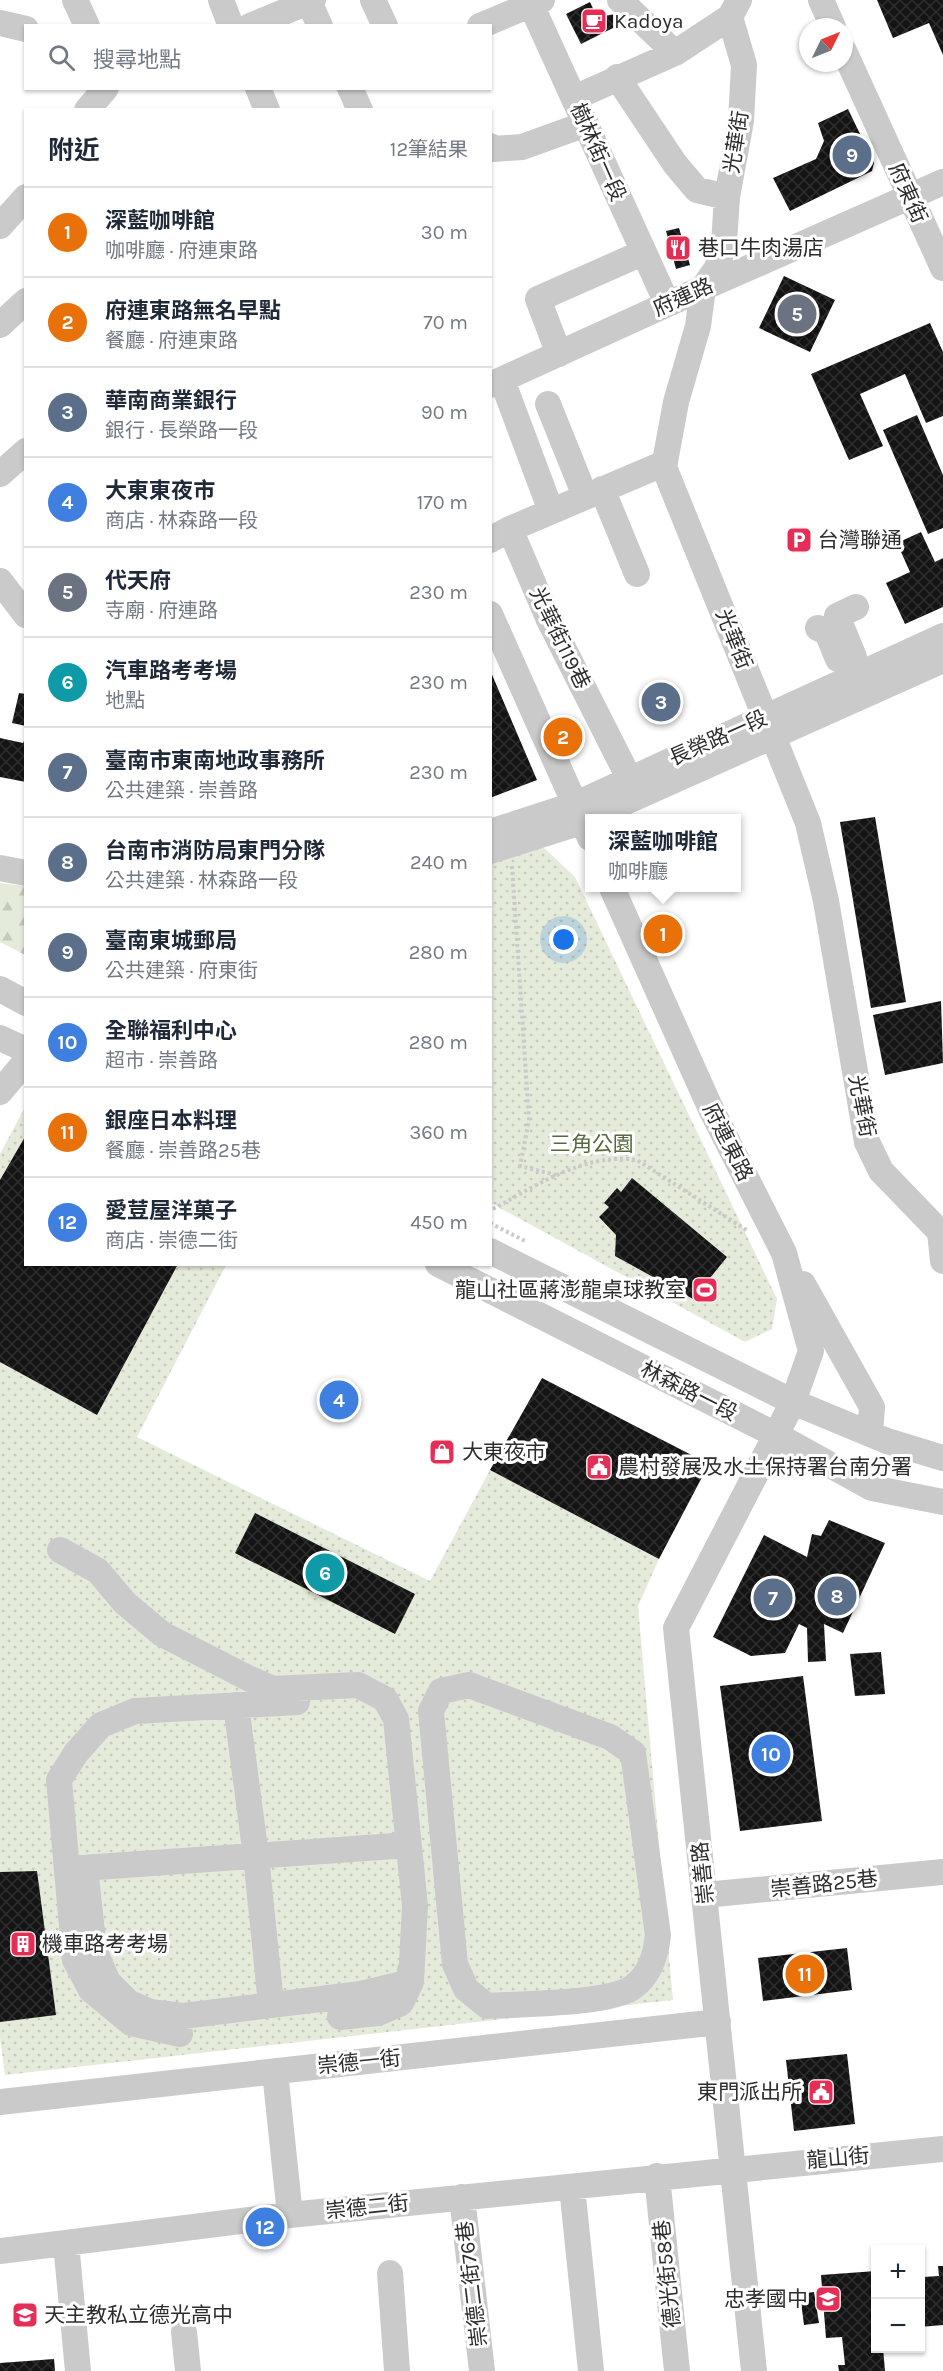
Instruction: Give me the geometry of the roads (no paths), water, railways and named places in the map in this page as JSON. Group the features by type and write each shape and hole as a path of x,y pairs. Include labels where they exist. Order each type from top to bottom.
{"street":[{"path":"75,0 86,24"},
{"path":"221,0 230,24"},
{"path":"373,0 384,24"},
{"path":"620,0 675,53"},
{"path":"821,0 829,18"},
{"path":"255,24 311,1 319,24"},
{"path":"484,24 534,1"},
{"name":"樹林街一段","path":"534,1 642,253 668,303"},
{"path":"574,98 616,77 675,53 734,8"},
{"name":"光華街","path":"734,8 744,65 741,121 727,197 724,243 717,268 703,288 698,326 676,402 664,467 808,823 818,867 867,1142 881,1171 940,1232 943,1261"},
{"path":"0,23 24,29"},
{"name":"府東街","path":"853,71 943,268"},
{"path":"616,77 675,164 697,190 727,197"},
{"path":"89,108 106,90"},
{"path":"108,90 113,108"},
{"path":"259,90 266,108"},
{"path":"351,90 359,108"},
{"path":"492,149 522,147 586,124"},
{"name":"府連路","path":"496,383 668,303 943,182"},
{"path":"0,226 24,199"},
{"path":"559,354 538,299 642,253"},
{"path":"0,325 24,303"},
{"path":"496,383 552,511"},
{"path":"548,404 637,574"},
{"path":"0,474 24,453"},
{"name":"光華街119巷","path":"629,778 549,620 500,535 665,463"},
{"path":"0,581 24,612"},
{"path":"854,677 854,657 837,616 856,608"},
{"path":"492,619 582,822"},
{"path":"818,628 827,632 840,664 854,677"},
{"name":"長榮路一段","path":"597,814 769,725 854,677 943,636"},
{"name":"長榮路一段","path":"591,814 629,778 943,660"},
{"name":"長榮路一段","path":"492,832 582,822"},
{"name":"長榮路一段","path":"501,853 582,822"},
{"path":"0,868 24,873"},
{"name":"府連東路","path":"614,892 710,1107 784,1253 811,1351 794,1402"},
{"path":"0,989 24,1002"},
{"path":"0,1038 24,1049"},
{"path":"0,1092 24,1063"},
{"name":"林森路一段","path":"492,1252 794,1402 870,1434 943,1458"},
{"path":"784,1253 872,1407 870,1434"},
{"name":"林森路一段","path":"442,1266 776,1435 872,1488 943,1502"},
{"name":"崇善路","path":"754,2371 676,1628 794,1402"},
{"path":"60,1550 98,1571 125,1604 162,1634 250,1679 273,1689 358,1685 385,1699 396,1719 415,1906 411,1982 401,2003 378,2013 340,2017"},
{"path":"469,1685 610,1737 633,1753 658,1935 655,1960 633,1988 606,1997 488,2006 466,1989 455,1964 434,1746 431,1711 441,1691 469,1685"},
{"path":"353,1698 380,1721 411,1982 361,1994 183,2016 150,2012 128,2002 108,1982 94,1950 75,1869 59,1780 76,1754 101,1725 135,1712 353,1698"},
{"path":"236,1705 256,1856 272,2004"},
{"path":"75,1869 395,1846"},
{"path":"75,1869 75,1960 91,1990 131,2024 180,2034"},
{"name":"崇善路25巷","path":"705,1895 943,1872"},
{"name":"崇德一街","path":"0,2102 718,2022"},
{"path":"275,2072 290,2215"},
{"name":"龍山街","path":"734,2168 943,2149"},
{"name":"崇德二街","path":"0,2251 290,2215 572,2187 734,2168"},
{"name":"德光街58巷","path":"657,2176 677,2371"},
{"path":"572,2187 591,2371"},
{"name":"崇德二街76巷","path":"462,2197 483,2371"},
{"path":"66,2243 78,2371"},
{"path":"390,2273 397,2371"},
{"path":"184,2332 188,2371"}],"place":[{"name":"Kadoya","path":"594,21"},
{"name":"臺南東城郵局","path":"852,155"},
{"name":"巷口牛肉湯店","path":"678,248"},
{"name":"代天府","path":"797,314"},
{"name":"台灣聯通","path":"799,540"},
{"name":"華南商業銀行","path":"661,702"},
{"name":"府連東路無名早點","path":"563,737"},
{"name":"深藍咖啡館","path":"663,934"},
{"name":"龍山社區蔣澎龍桌球教室","path":"705,1290"},
{"name":"大東東夜市","path":"339,1400"},
{"name":"大東夜市","path":"442,1452"},
{"name":"農村發展及水土保持署台南分署","path":"599,1467"},
{"name":"汽車路考考場","path":"325,1573"},
{"name":"台南市消防局東門分隊","path":"837,1596"},
{"name":"臺南市東南地政事務所","path":"773,1598"},
{"name":"全聯福利中心","path":"771,1754"},
{"name":"機車路考考場","path":"23,1944"},
{"name":"銀座日本料理","path":"805,1974"},
{"name":"東門派出所","path":"821,2092"},
{"name":"愛荳屋洋菓子","path":"265,2227"},
{"name":"忠孝國中","path":"828,2299"},
{"name":"天主教私立德光高中","path":"25,2315"}],"park label":[{"name":"三角公園","path":"592,1144"}]}
